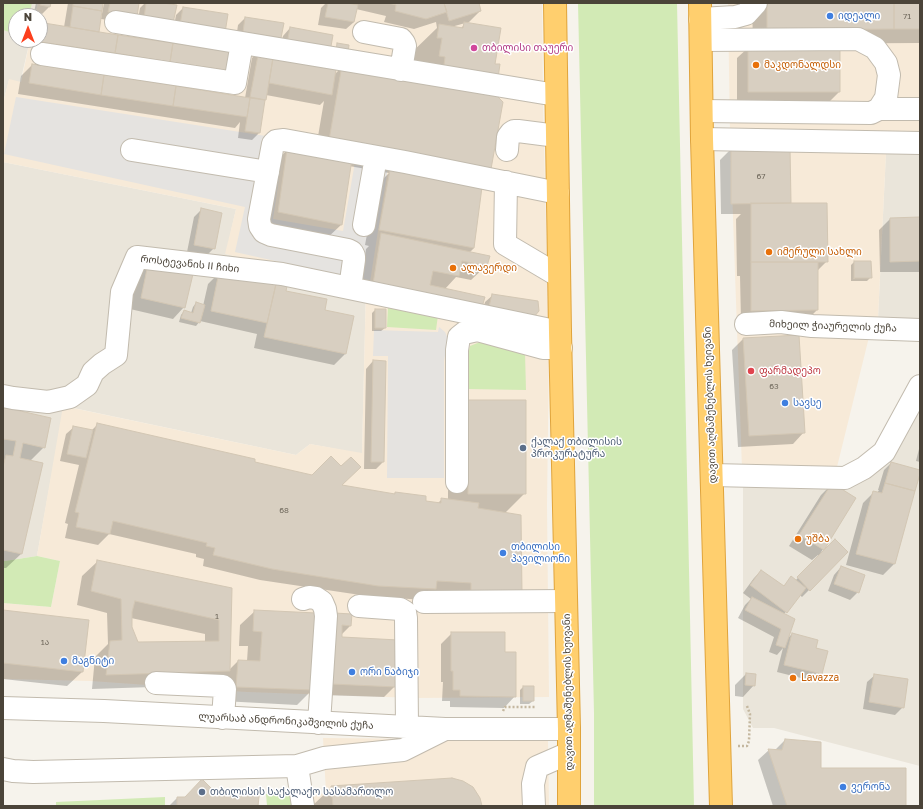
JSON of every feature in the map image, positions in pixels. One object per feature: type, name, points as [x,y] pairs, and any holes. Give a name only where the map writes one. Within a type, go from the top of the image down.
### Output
[{"type":"highway","name":"დავით აღმაშენებლის ხეივანი","points":[[555,3],[560,340],[569,729],[569,806]]},
{"type":"highway","name":"დავით აღმაშენებლის ხეივანი","points":[[700,21],[721,806]]},
{"type":"street","points":[[700,21],[735,17],[746,14],[756,3]]},
{"type":"street","points":[[700,21],[858,39],[875,48],[886,63],[888,69],[889,75],[886,98],[879,109]]},
{"type":"street","points":[[116,22],[556,95]]},
{"type":"street","points":[[364,32],[401,39],[405,46],[401,70]]},
{"type":"street","points":[[42,54],[235,83],[242,43]]},
{"type":"street","points":[[702,111],[871,113],[879,109],[920,109]]},
{"type":"street","points":[[507,150],[508,137],[514,131],[518,130],[557,136]]},
{"type":"street","points":[[702,139],[920,143]]},
{"type":"street","points":[[558,193],[376,156],[280,140],[273,144],[259,218],[260,226],[264,232],[271,235],[352,252],[354,260],[350,288],[560,340]]},
{"type":"street","points":[[132,150],[268,172]]},
{"type":"street","points":[[364,225],[376,156]]},
{"type":"street","points":[[506,182],[505,244],[559,276]]},
{"type":"street","name":"როსტევანის II ჩიხი","points":[[3,396],[48,402],[70,397],[87,385],[93,372],[116,355],[122,292],[137,257],[282,274],[350,288]]},
{"type":"street","name":"მიხეილ ჭიაურელის ქუჩა","points":[[746,324],[781,322],[812,326],[920,330]]},
{"type":"street","points":[[457,482],[457,350],[459,337],[464,333],[477,330],[543,348],[560,340]]},
{"type":"street","points":[[712,475],[845,478],[864,468],[884,452],[920,386]]},
{"type":"street","points":[[302,599],[309,597],[316,598],[322,602],[326,616],[319,722]]},
{"type":"street","points":[[424,602],[566,601]]},
{"type":"street","points":[[359,606],[400,609],[405,612],[407,727]]},
{"type":"street","points":[[156,683],[224,687],[223,718]]},
{"type":"street","name":"ლუარსაბ ანდრონიკაშვილის ქუჩა","points":[[3,708],[104,711],[445,729],[569,729]]},
{"type":"street","points":[[3,769],[33,772],[297,766],[324,758],[403,750],[445,729]]},
{"type":"street","points":[[534,806],[534,784],[537,767],[569,753]]},
{"type":"street","points":[[297,766],[303,806]]},
{"type":"path","points":[[747,706],[750,714],[749,740]]},
{"type":"path","points":[[505,707],[536,707]]},
{"type":"shaded area","points":[[3,3],[38,3],[37,8],[8,8],[8,48],[28,48],[20,83],[9,80],[3,103]]},
{"type":"shaded area","points":[[38,3],[542,3],[549,351],[547,505],[549,697],[415,698],[246,692],[90,681],[3,679],[3,603],[51,607],[60,561],[37,556],[63,406],[296,455],[310,444],[362,453],[366,286],[225,254],[236,209],[3,162],[3,103],[9,79],[21,82],[28,48],[48,48],[48,8],[37,8]]},
{"type":"shaded area","points":[[728,3],[920,3],[920,151],[886,153],[878,318],[869,337],[837,467],[742,469],[730,134]]},
{"type":"shaded area","points":[[16,97],[285,139],[273,219],[343,231],[355,162],[388,167],[370,282],[235,252],[245,207],[4,154]]},
{"type":"shaded area","points":[[920,151],[920,319],[878,318],[886,152]]},
{"type":"shaded area","points":[[3,162],[236,209],[226,254],[366,286],[362,454],[310,444],[296,455],[64,406],[37,556],[3,561]]},
{"type":"shaded area","points":[[439,327],[445,332],[449,341],[444,361],[444,478],[387,478],[388,356],[373,356],[374,330],[438,332]]},
{"type":"shaded area","points":[[920,402],[920,766],[774,728],[753,728],[743,709],[743,485],[885,464]]},
{"type":"shaded area","points":[[323,738],[548,740],[549,806],[314,806],[312,795],[326,793]]},
{"type":"green space","points":[[3,3],[32,3],[31,8],[8,8],[8,32],[3,30]]},
{"type":"green space","points":[[578,3],[677,3],[694,806],[594,806],[594,713]]},
{"type":"green space","points":[[388,306],[438,315],[436,330],[387,327]]},
{"type":"green space","points":[[480,342],[525,353],[526,390],[468,389],[468,358],[470,346]]},
{"type":"green space","points":[[37,556],[60,561],[51,607],[3,603],[3,561]]},
{"type":"green space","points":[[290,793],[292,806],[267,806],[266,794]]},
{"type":"green space","points":[[165,797],[165,806],[56,806],[56,802]]},
{"type":"building","points":[[41,3],[51,3],[50,7],[40,5]]},
{"type":"building","points":[[73,3],[103,3],[102,11],[73,6]]},
{"type":"building","points":[[110,3],[139,3],[137,17],[108,12]]},
{"type":"building","points":[[146,3],[177,5],[173,23],[144,18]]},
{"type":"building","points":[[328,3],[347,3],[358,5],[354,22],[325,17]]},
{"type":"building","points":[[388,3],[444,3],[447,12],[426,19],[395,11],[396,5]]},
{"type":"building","points":[[444,3],[479,3],[481,11],[449,21]]},
{"type":"building","name":"იდეალი","points":[[767,3],[894,3],[894,29],[767,30]]},
{"type":"building","points":[[894,3],[920,3],[920,29],[894,29]]},
{"type":"building","points":[[73,6],[102,11],[99,32],[70,27]]},
{"type":"building","points":[[183,7],[228,14],[225,33],[180,25]]},
{"type":"building","points":[[245,17],[284,23],[281,38],[243,32]]},
{"type":"building","points":[[464,22],[501,28],[495,64],[500,64],[498,78],[443,72],[445,57],[439,56],[442,38],[437,38],[439,24],[463,28]]},
{"type":"building","points":[[48,24],[118,35],[115,53],[48,43]]},
{"type":"building","points":[[290,27],[333,35],[330,52],[287,44]]},
{"type":"building","points":[[118,35],[173,43],[170,62],[115,53]]},
{"type":"building","points":[[173,43],[230,52],[227,70],[170,62]]},
{"type":"building","points":[[337,43],[349,45],[348,53],[336,52]]},
{"type":"building","points":[[748,46],[840,46],[840,92],[748,92]]},
{"type":"building","points":[[259,50],[274,52],[266,100],[250,97]]},
{"type":"building","points":[[274,52],[337,63],[332,95],[269,83]]},
{"type":"building","points":[[32,64],[104,75],[101,95],[29,83]]},
{"type":"building","points":[[342,65],[492,91],[503,102],[491,169],[328,146]]},
{"type":"building","points":[[104,75],[176,86],[173,106],[101,95]]},
{"type":"building","points":[[176,86],[250,98],[247,117],[173,106]]},
{"type":"building","points":[[250,98],[265,100],[260,133],[245,131]]},
{"type":"building","points":[[731,148],[790,148],[791,203],[731,204]]},
{"type":"building","points":[[287,149],[352,159],[342,225],[278,212]]},
{"type":"building","points":[[390,170],[482,187],[474,248],[379,230]]},
{"type":"building","points":[[751,203],[827,203],[828,262],[751,262]]},
{"type":"building","points":[[201,208],[222,213],[215,249],[194,245]]},
{"type":"building","points":[[920,217],[920,261],[890,262],[890,218]]},
{"type":"building","points":[[381,233],[490,256],[487,266],[462,261],[459,276],[433,271],[430,285],[485,297],[482,307],[373,284]]},
{"type":"building","points":[[854,261],[871,261],[872,278],[854,278]]},
{"type":"building","points":[[751,262],[818,262],[818,310],[751,311]]},
{"type":"building","points":[[148,264],[193,274],[185,308],[141,298]]},
{"type":"building","points":[[219,272],[276,284],[267,323],[211,311]]},
{"type":"building","points":[[276,284],[287,286],[286,291],[327,299],[325,310],[354,316],[346,354],[264,337]]},
{"type":"building","points":[[492,294],[538,301],[539,311],[533,318],[488,311]]},
{"type":"building","points":[[196,302],[205,305],[200,323],[181,318],[184,310],[193,313]]},
{"type":"building","points":[[375,309],[386,309],[386,328],[375,328]]},
{"type":"building","points":[[799,335],[805,433],[749,436],[743,338]]},
{"type":"building","points":[[373,360],[386,361],[384,462],[371,462]]},
{"type":"building","points":[[468,400],[526,400],[526,494],[468,494]]},
{"type":"building","points":[[3,407],[51,418],[45,448],[23,443],[20,458],[43,463],[22,554],[3,550],[3,467],[6,455],[13,456],[16,441],[3,439]]},
{"type":"building","points":[[97,423],[255,459],[255,462],[312,475],[331,456],[341,466],[351,457],[361,467],[342,485],[395,494],[395,492],[426,496],[426,501],[441,503],[441,498],[479,503],[478,508],[521,515],[522,594],[471,591],[471,583],[437,581],[436,589],[378,586],[272,569],[213,555],[215,548],[206,546],[207,543],[113,521],[110,534],[76,527],[79,513],[75,512]]},
{"type":"building","points":[[73,426],[93,430],[86,458],[67,454]]},
{"type":"building","points":[[891,462],[920,470],[915,491],[885,483]]},
{"type":"building","points":[[832,483],[856,498],[824,550],[799,535]]},
{"type":"building","points":[[885,483],[915,491],[895,564],[856,554],[873,491],[882,493]]},
{"type":"building","points":[[835,539],[848,552],[810,591],[797,577]]},
{"type":"building","points":[[97,560],[232,588],[230,671],[106,675],[110,641],[122,640],[121,599],[91,591]],"holes":[[[135,601],[219,620],[219,641],[138,642],[132,627],[132,612]]]},
{"type":"building","points":[[841,566],[865,575],[859,593],[834,584]]},
{"type":"building","points":[[761,570],[784,586],[791,576],[806,588],[787,613],[750,585]]},
{"type":"building","points":[[752,597],[795,619],[785,648],[776,645],[781,629],[745,610]]},
{"type":"building","points":[[3,610],[89,620],[83,672],[3,663]]},
{"type":"building","points":[[254,610],[316,613],[313,690],[236,687],[238,660],[260,661],[262,632],[253,631]]},
{"type":"building","points":[[334,613],[352,614],[351,626],[342,625],[342,637],[398,640],[396,687],[331,684]]},
{"type":"building","points":[[451,632],[505,632],[505,652],[516,652],[516,697],[460,696],[460,690],[453,690],[453,671],[451,671]]},
{"type":"building","points":[[792,633],[818,640],[816,648],[828,651],[822,674],[784,665]]},
{"type":"building","points":[[746,673],[756,674],[755,686],[745,685]]},
{"type":"building","points":[[874,674],[908,679],[904,708],[869,702]]},
{"type":"building","points":[[523,686],[534,686],[534,701],[523,701]]},
{"type":"building","name":"ვერონა","points":[[785,739],[821,742],[821,768],[906,768],[906,806],[787,806],[768,749],[782,750]]},
{"type":"building","points":[[452,778],[463,781],[473,787],[480,798],[482,806],[333,806],[331,786]]},
{"type":"building","name":"თბილისის საქალაქო სასამართლო","points":[[202,779],[219,796],[260,788],[258,806],[177,806],[177,797],[185,797]]},
{"type":"place","name":"იდეალი","points":[[830,16]]},
{"type":"place","name":"თბილისი თაუერი","points":[[474,48]]},
{"type":"place","name":"მაკდონალდსი","points":[[756,65]]},
{"type":"place","name":"იმერული სახლი","points":[[769,252]]},
{"type":"place","name":"ალავერდი","points":[[453,268]]},
{"type":"place","name":"ფარმადეპო","points":[[751,371]]},
{"type":"place","name":"სავსე","points":[[785,403]]},
{"type":"place","name":"ქალაქ თბილისის პროკურატურა","points":[[523,448]]},
{"type":"place","name":"უშბა","points":[[798,539]]},
{"type":"place","name":"თბილისი პავილიონი","points":[[503,553]]},
{"type":"place","name":"მაგნიტი","points":[[64,661]]},
{"type":"place","name":"ორი ნაბიჯი","points":[[352,672]]},
{"type":"place","name":"Lavazza","points":[[793,678]]},
{"type":"place","name":"ვერონა","points":[[843,787]]},
{"type":"place","name":"თბილისის საქალაქო სასამართლო","points":[[202,792]]}]
